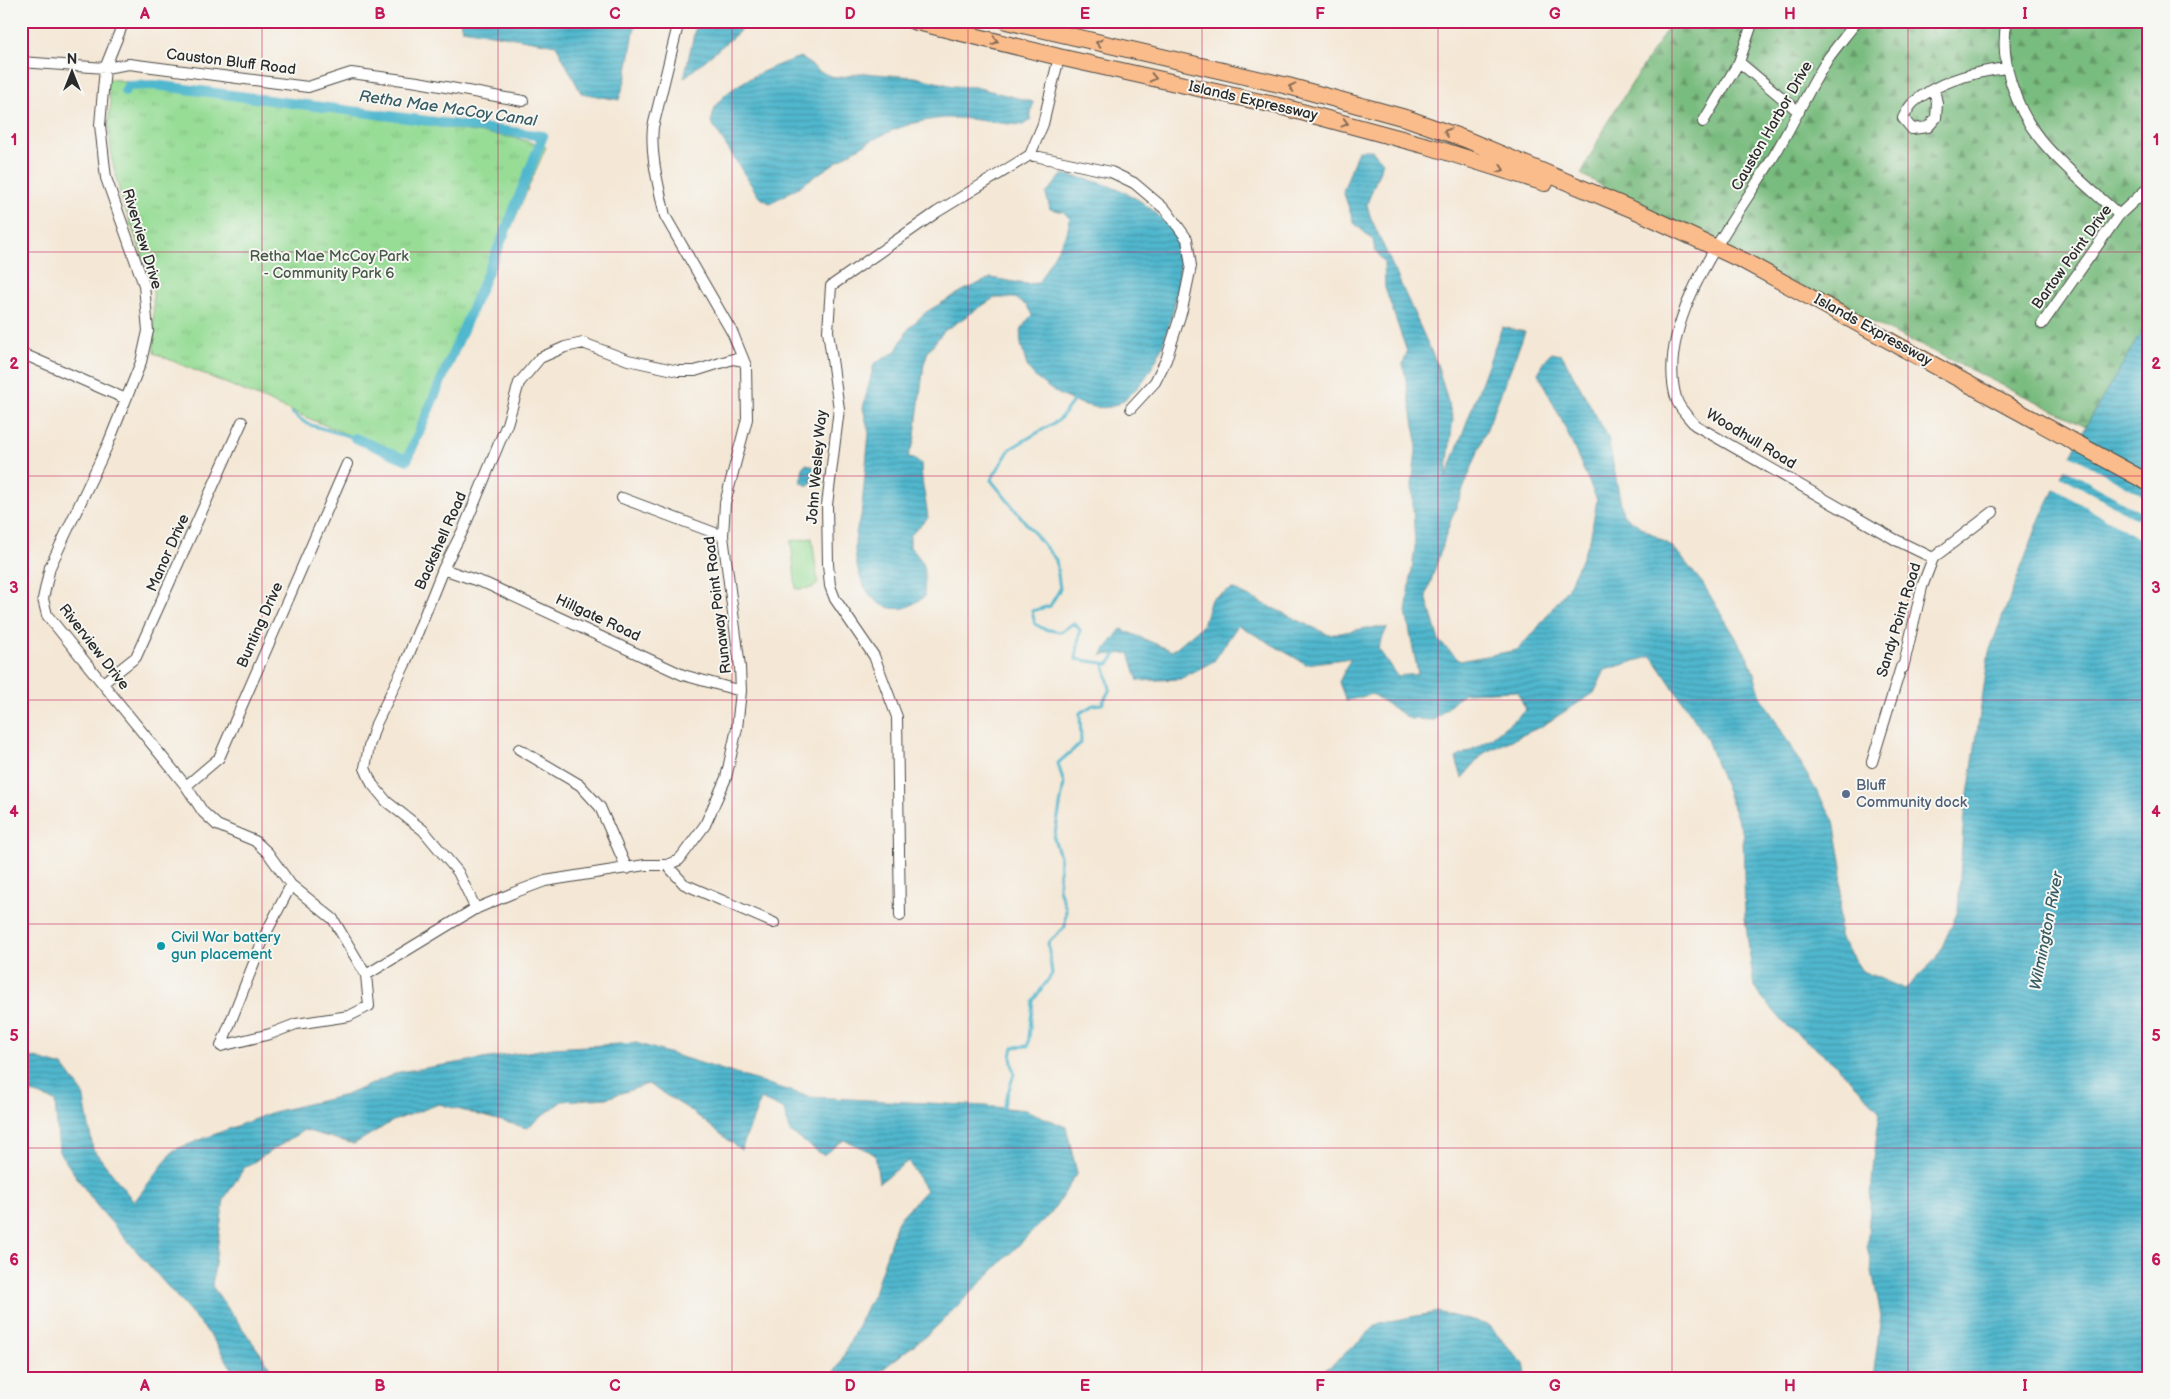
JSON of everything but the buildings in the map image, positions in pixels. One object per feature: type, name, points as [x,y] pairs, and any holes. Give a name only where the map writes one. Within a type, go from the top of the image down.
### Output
[{"type":"main road","name":"Islands Expressway","points":[[913,21],[1059,57],[1283,107],[1431,147],[1546,183],[1589,192]]},
{"type":"main road","name":"Islands Expressway","points":[[1006,21],[1288,86],[1409,119],[1474,142],[1641,213],[1716,248],[1857,321],[2149,483]]},
{"type":"street","name":"Riverview Drive","points":[[124,21],[105,68],[100,125],[106,178],[144,285],[148,332],[141,362],[108,444],[50,566],[43,599],[47,614],[186,786],[203,812],[216,825],[255,841],[268,853],[291,884],[333,918],[366,975],[369,1006],[349,1016],[296,1024],[270,1034],[221,1046],[265,935],[291,884]]},
{"type":"street","name":"Runaway Point Road","points":[[667,865],[679,860],[705,825],[726,778],[734,745],[741,691],[740,667],[723,536],[726,495],[747,419],[748,389],[746,366],[734,334],[665,216],[651,144],[653,127],[678,21]]},
{"type":"street","points":[[1703,122],[1739,62],[1753,21]]},
{"type":"street","name":"Causton Harbor Drive","points":[[1716,248],[1799,112],[1829,58],[1857,21]]},
{"type":"street","points":[[2007,21],[2006,68],[2026,115],[2040,138],[2120,216]]},
{"type":"street","points":[[1059,57],[1043,124],[1030,155],[1111,172],[1134,184],[1166,210],[1187,238],[1191,266],[1182,310],[1166,360],[1159,374],[1131,408]]},
{"type":"street","name":"Causton Bluff Road","points":[[21,62],[105,68],[129,64],[308,87],[351,73],[418,82],[523,101]]},
{"type":"street","points":[[1739,62],[1799,112]]},
{"type":"street","points":[[1934,90],[1974,72],[2006,68]]},
{"type":"street","name":"John Wesley Way","points":[[900,916],[896,712],[874,656],[835,599],[830,586],[826,505],[839,409],[828,331],[830,286],[937,212],[1030,155]]},
{"type":"street","name":"Bartow Point Drive","points":[[2042,324],[2120,216],[2149,187]]},
{"type":"street","name":"Woodhull Road","points":[[1716,248],[1691,295],[1679,327],[1673,356],[1672,380],[1677,403],[1695,425],[1896,540],[1933,558]]},
{"type":"street","name":"Backshell Road","points":[[476,909],[458,872],[422,830],[387,802],[372,784],[365,768],[376,724],[405,664],[443,569],[464,528],[507,424],[519,383],[540,358],[565,347],[583,343],[628,360],[678,371],[695,371],[732,359],[744,361]]},
{"type":"street","points":[[21,353],[126,399]]},
{"type":"street","name":"Manor Drive","points":[[103,683],[136,657],[242,422]]},
{"type":"street","name":"Bunting Drive","points":[[186,786],[219,758],[347,464]]},
{"type":"street","points":[[622,498],[723,536]]},
{"type":"street","name":"Sandy Point Road","points":[[1872,762],[1901,667],[1903,668],[1922,587],[1933,558],[1993,512]]},
{"type":"street","name":"Hillgate Road","points":[[443,569],[487,584],[683,675],[741,691]]},
{"type":"street","points":[[518,749],[580,785],[600,807],[627,869]]},
{"type":"street","points":[[366,975],[476,909],[545,881],[645,865],[667,865],[684,884],[774,923]]},
{"type":"green space","points":[[1672,21],[2149,21],[2149,324],[2142,332],[2086,426],[1657,217],[1581,174],[1608,121]]},
{"type":"green space","name":"Retha Mae McCoy Park - Community Park 6","points":[[104,78],[516,138],[546,147],[410,461],[154,353],[153,285],[121,197],[112,160],[108,118],[111,104]]},
{"type":"green space","points":[[812,538],[818,584],[812,588],[796,589],[791,541]]},
{"type":"water","points":[[460,21],[630,21],[635,26],[626,77],[619,100],[581,93],[556,45],[462,29]]},
{"type":"water","points":[[700,21],[722,21],[737,25],[740,31],[684,78],[696,25]]},
{"type":"water","points":[[801,57],[820,72],[837,78],[863,73],[915,77],[953,86],[975,87],[1033,102],[1030,120],[1023,125],[946,118],[912,124],[869,142],[791,192],[770,203],[759,197],[711,122],[717,104],[733,89],[768,69]]},
{"type":"water","name":"Wilmington River","points":[[1358,150],[1372,150],[1383,162],[1367,204],[1370,216],[1437,364],[1453,419],[1446,478],[1502,327],[1525,332],[1451,520],[1426,596],[1439,641],[1460,661],[1517,650],[1536,630],[1568,588],[1590,540],[1597,500],[1562,421],[1538,373],[1550,353],[1562,355],[1608,437],[1623,515],[1674,548],[1703,584],[1749,659],[1761,696],[1834,821],[1842,866],[1839,936],[1862,971],[1905,989],[1937,958],[1958,911],[1963,829],[1989,652],[2041,516],[2086,426],[2142,331],[2149,324],[2149,1378],[1873,1378],[1881,1316],[1867,1246],[1880,1111],[1836,1065],[1785,1024],[1754,988],[1745,918],[1743,834],[1706,737],[1652,656],[1605,670],[1594,693],[1542,726],[1484,753],[1462,778],[1456,758],[1486,742],[1526,710],[1517,691],[1464,693],[1434,720],[1410,719],[1372,694],[1346,701],[1339,682],[1351,658],[1306,664],[1238,625],[1214,661],[1180,679],[1138,681],[1129,653],[1101,655],[1121,629],[1172,651],[1203,625],[1211,599],[1233,589],[1329,635],[1367,628],[1387,628],[1378,648],[1397,676],[1418,674],[1406,612],[1415,547],[1412,485],[1417,442],[1403,364],[1407,352],[1385,288],[1384,262],[1375,251],[1373,240],[1354,223],[1343,191]]},
{"type":"water","points":[[1063,174],[1094,181],[1136,198],[1161,217],[1172,230],[1177,241],[1180,256],[1179,273],[1177,291],[1164,342],[1151,369],[1136,389],[1116,405],[1101,408],[1068,399],[1055,392],[1030,372],[1020,337],[1023,327],[1032,315],[1027,306],[1015,298],[994,298],[944,331],[928,351],[924,364],[914,443],[908,456],[921,463],[928,518],[910,536],[910,547],[923,564],[924,597],[904,608],[889,607],[876,601],[867,590],[860,576],[856,561],[855,545],[861,517],[869,433],[863,408],[874,364],[895,352],[909,328],[926,312],[964,290],[991,278],[1027,284],[1038,283],[1067,233],[1070,219],[1064,212],[1050,209],[1046,194]]},
{"type":"water","points":[[807,464],[814,467],[811,483],[808,486],[801,482],[803,466]]},
{"type":"water","points":[[636,1043],[810,1097],[985,1106],[1026,1110],[1066,1127],[1077,1173],[1053,1211],[932,1331],[871,1378],[830,1378],[839,1365],[875,1290],[898,1220],[926,1190],[908,1161],[879,1183],[875,1154],[844,1140],[823,1155],[790,1132],[784,1110],[761,1099],[741,1150],[690,1110],[648,1084],[607,1098],[562,1101],[527,1128],[439,1104],[393,1121],[354,1144],[304,1130],[244,1168],[224,1199],[212,1286],[268,1364],[274,1378],[238,1378],[211,1336],[97,1206],[59,1152],[55,1101],[21,1089],[21,1054],[63,1066],[83,1093],[93,1149],[134,1202],[174,1150],[273,1112],[346,1095],[399,1072],[553,1048]]},
{"type":"water","points":[[1438,1312],[1488,1325],[1524,1364],[1527,1378],[1311,1378],[1332,1365],[1379,1323]]},
{"type":"pier","points":[[2069,454],[2149,499],[2149,517],[2063,467]]},
{"type":"pier","points":[[2059,475],[2149,526],[2149,544],[2052,487]]},
{"type":"waterway","name":"Retha Mae McCoy Canal","points":[[125,91],[128,86],[155,85],[543,136],[505,232],[407,460],[355,438]]},
{"type":"waterway","points":[[1074,400],[1059,420],[1010,449],[991,480],[1056,560],[1060,589],[1050,606],[1032,611],[1035,624],[1044,629],[1060,632],[1074,623],[1080,630],[1076,659],[1109,664],[1116,654]]},
{"type":"waterway","points":[[292,413],[307,424],[355,438]]},
{"type":"waterway","points":[[1003,1108],[1014,1074],[1011,1057],[1013,1047],[1028,1046],[1033,1001],[1052,974],[1048,943],[1065,927],[1066,909],[1059,889],[1060,856],[1054,839],[1064,784],[1058,763],[1081,743],[1080,713],[1093,705],[1102,704],[1110,689],[1104,664]]},
{"type":"place","name":"Bluff Community dock","points":[[1846,794]]},
{"type":"place","name":"Civil War battery gun placement","points":[[161,946]]}]
